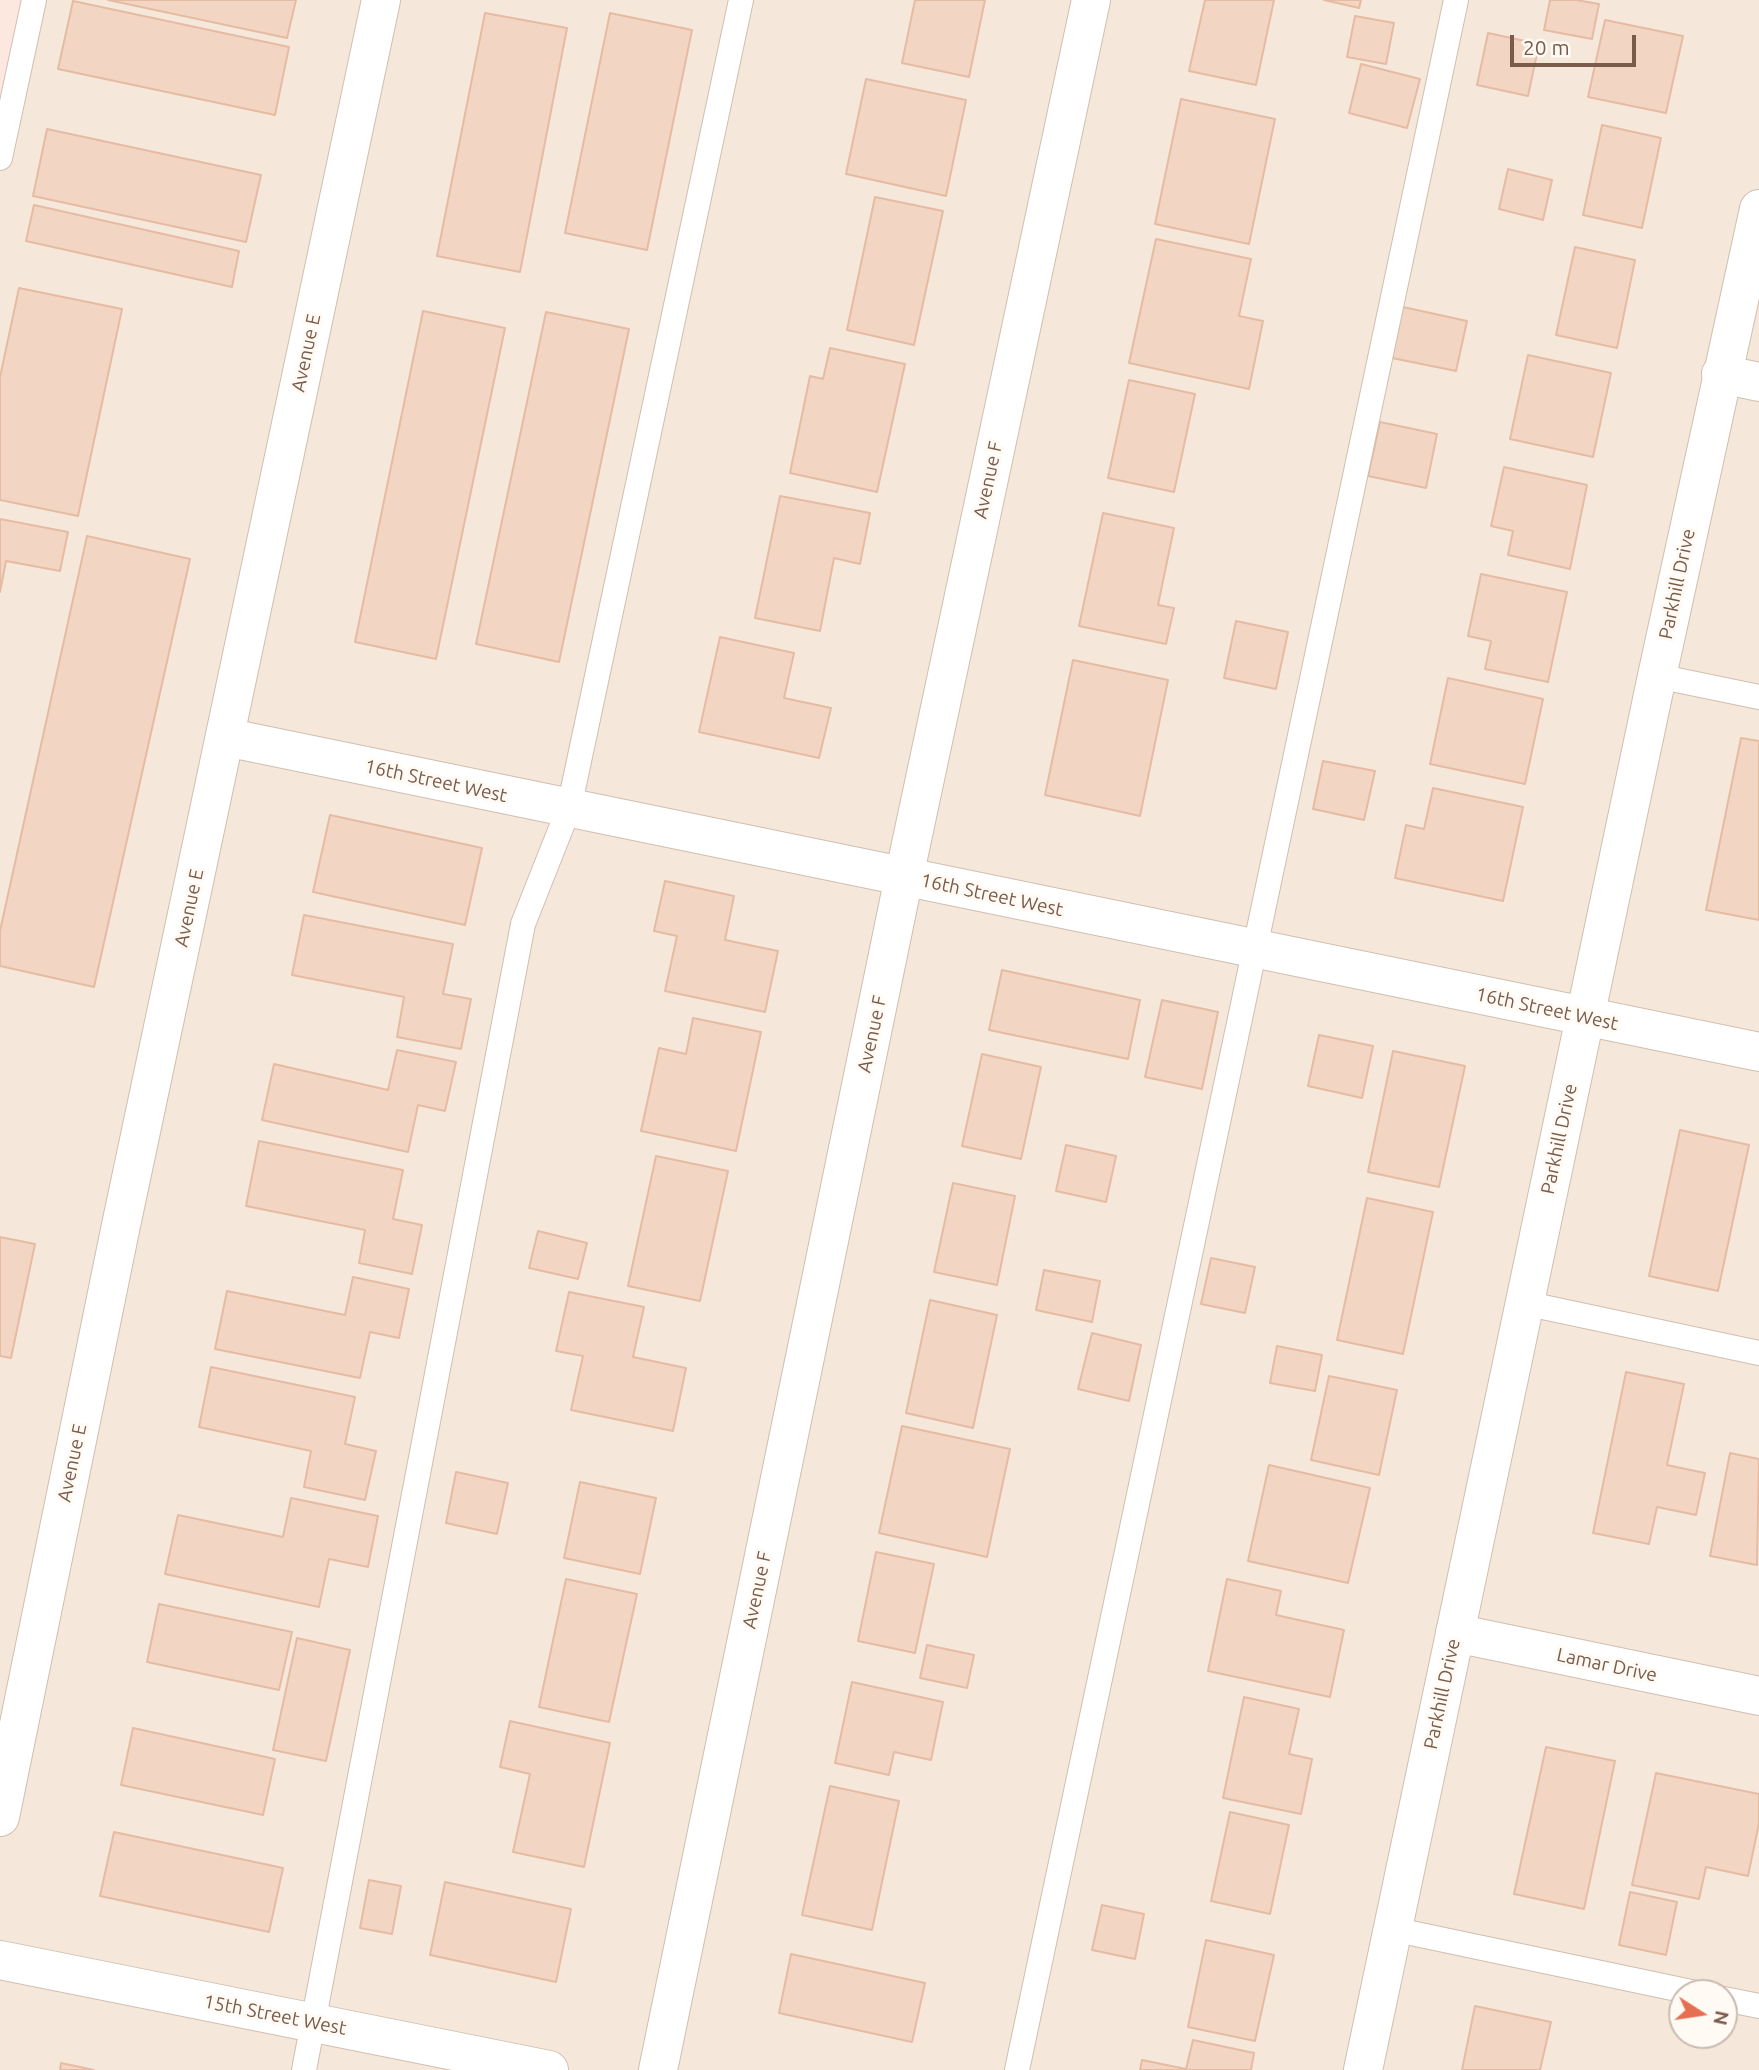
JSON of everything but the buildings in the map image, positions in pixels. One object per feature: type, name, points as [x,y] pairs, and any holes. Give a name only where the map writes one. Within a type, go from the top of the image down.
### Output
[{"type":"street","name":"Avenue E","points":[[0,1816],[120,1230],[382,0]]},
{"type":"street","name":"Avenue F","points":[[658,2070],[904,877],[1090,0]]},
{"type":"street","name":"Parkhill Drive","points":[[1363,2070],[1721,374],[1759,209]]},
{"type":"street","points":[[1721,374],[1759,382]]},
{"type":"street","name":"16th Street West","points":[[225,737],[1759,1052]]},
{"type":"street","name":"Lamar Drive","points":[[1455,1633],[1759,1696]]},
{"type":"street","name":"15th Street West","points":[[0,1960],[549,2070]]},
{"type":"lane","points":[[0,158],[34,0]]},
{"type":"lane","points":[[304,2070],[523,924],[569,808],[741,0]]},
{"type":"lane","points":[[1017,2070],[1456,0]]},
{"type":"lane","points":[[1657,676],[1759,697]]},
{"type":"lane","points":[[1524,1303],[1759,1353]]},
{"type":"lane","points":[[1392,1929],[1668,1987]]},
{"type":"lane","points":[[1738,2002],[1759,2006]]},
{"type":"shaded area","points":[[0,0],[34,0],[0,159]]},
{"type":"shaded area","points":[[34,0],[1759,0],[1759,2070],[0,2070],[0,159]]}]
